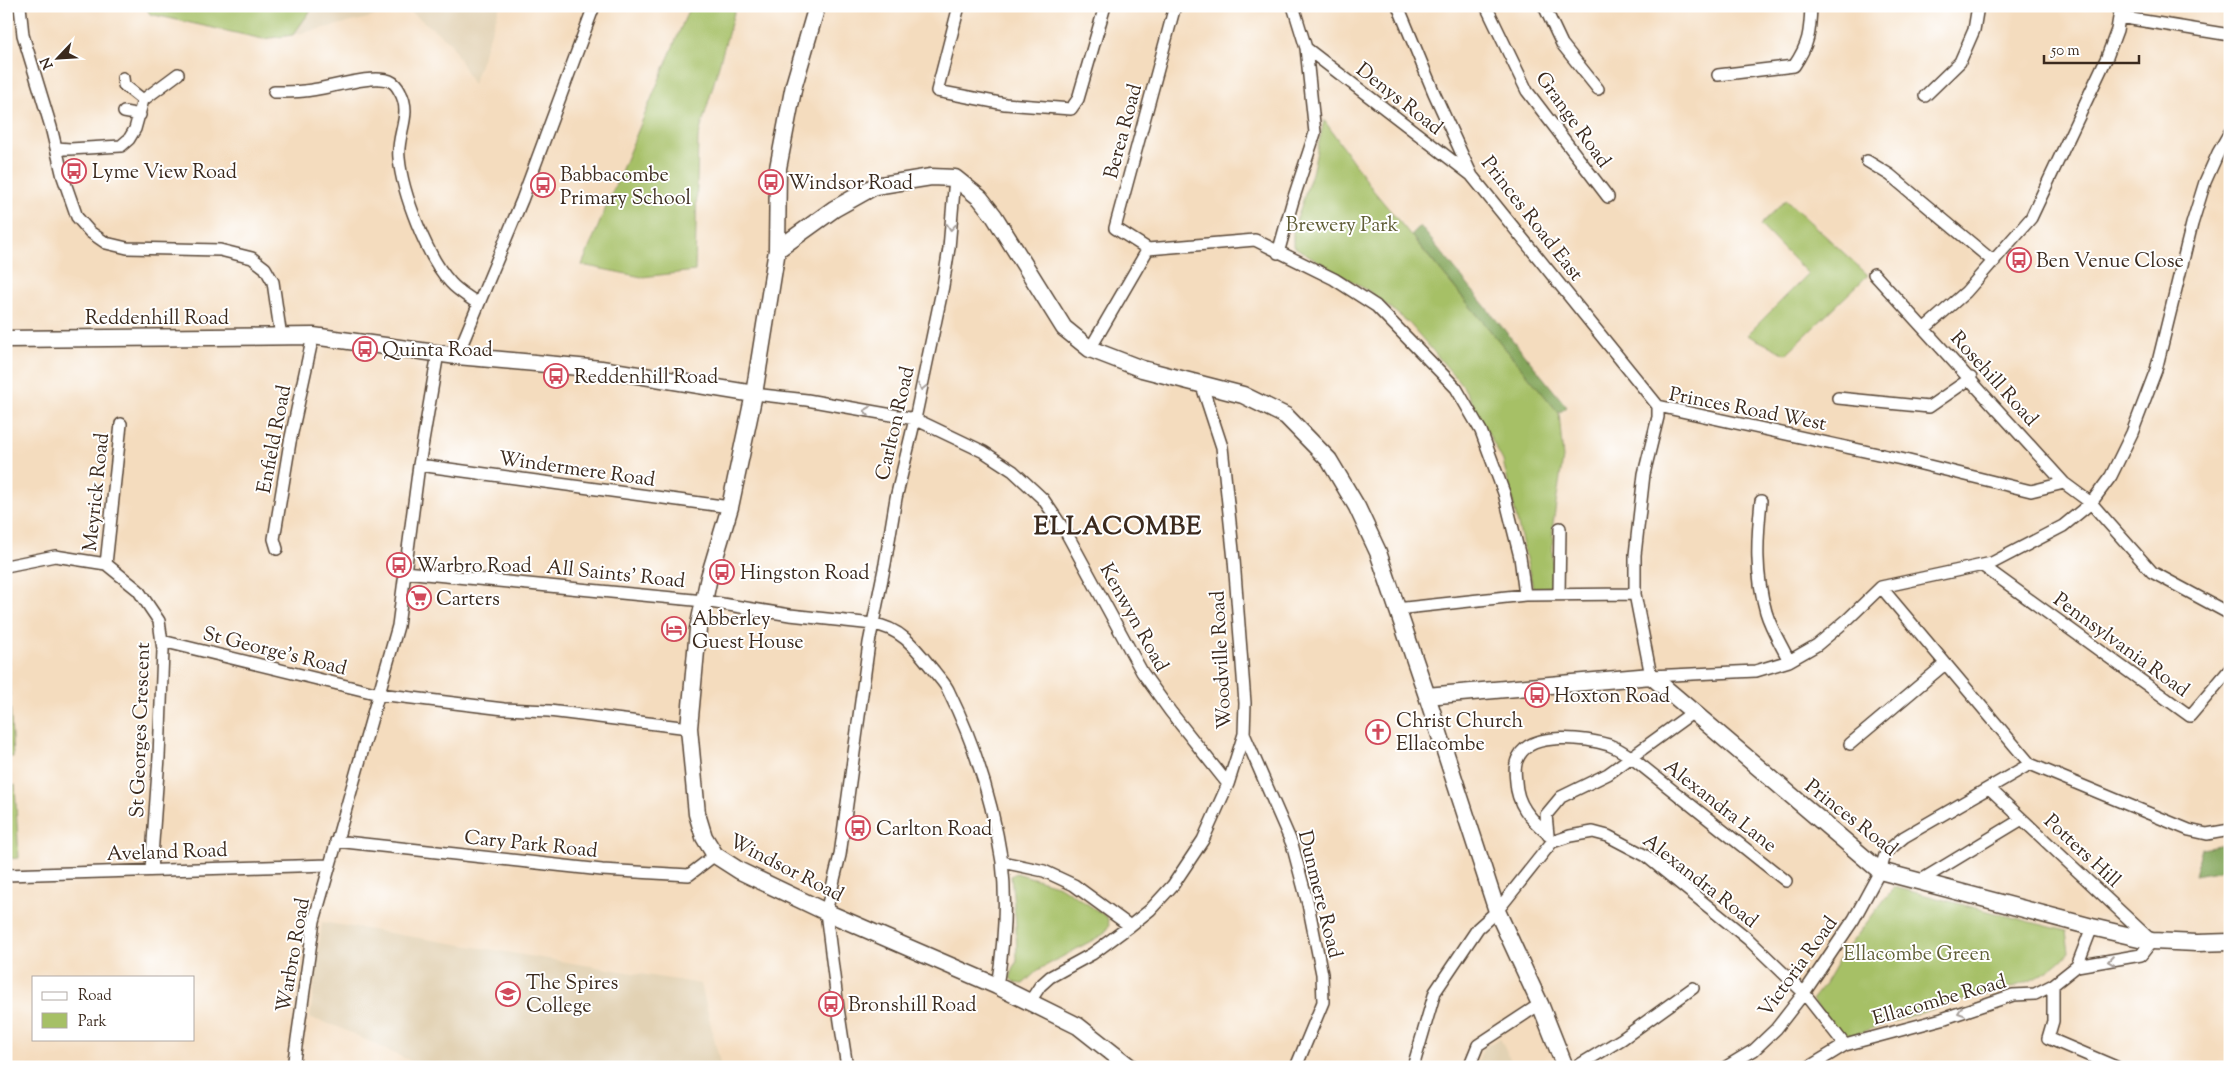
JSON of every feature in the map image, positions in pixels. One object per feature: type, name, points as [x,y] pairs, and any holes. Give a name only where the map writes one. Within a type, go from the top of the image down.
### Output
[{"type":"street","points":[[20,6],[23,35],[63,178],[77,217],[90,232],[106,243],[127,248],[220,250],[252,258],[265,268],[273,282],[281,337]]},
{"type":"street","points":[[457,356],[522,200],[594,6]]},
{"type":"street","name":"Windsor Road","points":[[818,6],[794,85],[778,168],[777,250],[754,394],[730,507],[709,577],[698,629],[689,728],[697,814],[704,837],[715,855],[740,871],[826,912],[998,986],[1078,1026],[1130,1067]]},
{"type":"street","points":[[959,6],[949,38],[937,91],[1005,104],[1071,109],[1078,99],[1105,6]]},
{"type":"street","name":"Berea Road","points":[[1148,249],[1115,228],[1174,6]]},
{"type":"street","points":[[1278,253],[1292,200],[1315,133],[1306,48],[1293,6]]},
{"type":"street","name":"Princes Road East","points":[[1398,6],[1434,93],[1472,176],[1658,406]]},
{"type":"street","name":"Grange Road","points":[[1486,6],[1527,91],[1608,197]]},
{"type":"street","name":"Grange Road","points":[[1544,6],[1562,44],[1598,89]]},
{"type":"street","points":[[1718,75],[1794,66],[1805,48],[1810,24],[1811,6]]},
{"type":"street","points":[[1925,96],[1960,62],[1974,30],[1978,6]]},
{"type":"street","points":[[1925,328],[1966,292],[2031,218],[2108,57],[2117,30],[2120,12],[2230,35]]},
{"type":"street","name":"Denys Road","points":[[1306,48],[1472,176]]},
{"type":"street","points":[[56,148],[121,146],[129,139],[140,115],[143,100],[178,74]]},
{"type":"street","points":[[123,78],[124,85],[143,100]]},
{"type":"street","points":[[274,92],[305,91],[371,80],[390,81],[396,85],[406,104],[406,113],[399,138],[398,157],[402,179],[416,223],[438,265],[451,283],[478,304]]},
{"type":"street","points":[[124,112],[140,115]]},
{"type":"street","points":[[1427,696],[1651,676],[1756,671],[1789,661],[1817,645],[1848,619],[1881,586],[1983,566],[2063,526],[2091,503],[2111,476],[2132,433],[2156,370],[2192,224],[2205,182],[2230,132]]},
{"type":"street","points":[[1867,161],[1890,175],[1994,262]]},
{"type":"street","points":[[777,250],[834,209],[875,186],[931,177],[955,178],[980,198],[994,216],[1064,328],[1090,348],[1142,369],[1243,394],[1286,416],[1329,460],[1358,508],[1378,552],[1497,911],[1540,1004],[1565,1067]]},
{"type":"street","name":"Carlton Road","points":[[826,912],[846,821],[873,624],[886,564],[896,498],[943,286],[949,248],[955,178]]},
{"type":"street","points":[[1090,348],[1148,249],[1255,240],[1334,280],[1376,306],[1456,388],[1481,431],[1504,493],[1520,558],[1525,595]]},
{"type":"street","name":"Rosehill Road","points":[[1874,274],[1971,378],[2064,483],[2091,503],[2152,572],[2230,614]]},
{"type":"street","name":"Reddenhill Road","points":[[6,338],[313,336],[457,356],[601,369],[754,394]]},
{"type":"street","name":"Enfield Road","points":[[277,549],[274,539],[290,442],[313,336]]},
{"type":"street","name":"Warbro Road","points":[[293,1067],[314,921],[398,626],[419,465],[438,353]]},
{"type":"street","points":[[1838,398],[1929,407],[1971,378]]},
{"type":"street","name":"Woodville Road","points":[[1029,1002],[1040,986],[1050,977],[1092,954],[1130,926],[1150,910],[1173,885],[1203,840],[1228,784],[1244,734],[1245,703],[1234,560],[1222,447],[1202,383]]},
{"type":"street","name":"Kenwyn Road","points":[[754,394],[807,400],[915,419],[984,452],[1013,472],[1043,500],[1067,534],[1142,672],[1170,711],[1228,784]]},
{"type":"street","name":"Princes Road West","points":[[1651,676],[1635,594],[1638,518],[1658,406],[1901,459],[2031,491],[2064,483]]},
{"type":"street","name":"Meyrick Road","points":[[106,564],[121,424]]},
{"type":"street","name":"Windermere Road","points":[[419,465],[730,507]]},
{"type":"street","points":[[1761,501],[1756,552],[1766,613],[1789,661]]},
{"type":"street","points":[[1559,594],[1560,528]]},
{"type":"street","points":[[6,566],[55,556],[106,564]]},
{"type":"street","name":"St Georges Crescent","points":[[106,564],[138,590],[150,605],[159,621],[162,641],[159,756],[151,870]]},
{"type":"street","name":"Pennsylvania Road","points":[[1983,566],[2190,716],[2230,669]]},
{"type":"street","name":"All Saints' Road","points":[[404,572],[704,601],[790,615],[883,625],[909,640],[949,690],[986,786],[1002,862],[1004,950],[998,986]]},
{"type":"street","points":[[1881,586],[2030,764],[2189,830],[2207,834],[2230,830]]},
{"type":"street","points":[[1396,609],[1525,595],[1635,594]]},
{"type":"street","name":"St George's Road","points":[[162,641],[379,694]]},
{"type":"street","points":[[1850,744],[1946,664]]},
{"type":"street","name":"Princes Road","points":[[1651,676],[1692,713],[1880,871],[2152,941],[2230,942]]},
{"type":"street","points":[[379,694],[504,709],[548,711],[689,728]]},
{"type":"street","points":[[1413,1067],[1435,992],[1478,928],[1497,911],[1549,837],[1546,815],[1561,797],[1608,774],[1692,713]]},
{"type":"street","name":"Dunmere Road","points":[[1244,734],[1292,844],[1308,904],[1322,974],[1323,1002],[1296,1067]]},
{"type":"street","name":"Alexandra Lane","points":[[1549,837],[1525,811],[1516,794],[1515,765],[1520,754],[1544,739],[1557,737],[1608,745],[1632,758],[1786,881]]},
{"type":"street","name":"Victoria Road","points":[[1726,1067],[1754,1050],[1776,1029],[1804,993],[1854,919],[1880,871],[1886,852],[1904,837],[2030,764]]},
{"type":"street","name":"Potters Hill","points":[[1988,788],[2152,941]]},
{"type":"street","points":[[1918,882],[2022,819]]},
{"type":"street","name":"Alexandra Road","points":[[1549,837],[1593,832],[1608,836],[1646,856],[1748,939],[1804,993],[1845,1045]]},
{"type":"street","name":"Cary Park Road","points":[[336,841],[602,870],[689,875],[715,855]]},
{"type":"street","points":[[1002,862],[1044,871],[1074,885],[1130,926]]},
{"type":"street","name":"Aveland Road","points":[[6,875],[329,865]]},
{"type":"street","points":[[826,912],[847,1067]]},
{"type":"street","points":[[2077,966],[2092,927]]},
{"type":"street","name":"Ellacombe Road","points":[[1809,1067],[1845,1045],[1942,1019],[2013,995],[2035,994],[2053,985],[2077,966],[2141,956],[2152,941]]},
{"type":"street","points":[[2053,985],[2053,1021],[2048,1038],[2116,1067]]},
{"type":"street","points":[[1576,1067],[1622,1039],[1693,988]]},
{"type":"street","points":[[1468,1067],[1478,1045],[1540,1004]]},
{"type":"shaded area","points":[[314,6],[395,6],[369,18],[293,35]]},
{"type":"shaded area","points":[[403,6],[500,6],[473,85],[450,42]]},
{"type":"shaded area","name":"The Spires College","points":[[322,922],[701,984],[721,1067],[430,1067],[417,1064],[338,1027],[310,1018]]},
{"type":"shaded area","points":[[1500,1038],[1514,1067],[1476,1067],[1483,1048]]},
{"type":"green space","points":[[145,6],[314,6],[293,35],[263,39],[150,14]]},
{"type":"green space","points":[[690,6],[736,6],[698,138],[695,271],[642,277],[582,265]]},
{"type":"green space","name":"Brewery Park","points":[[1324,120],[1373,190],[1559,413],[1563,458],[1553,524],[1552,587],[1533,588],[1503,461],[1463,386],[1409,323],[1370,292],[1293,246],[1293,231],[1312,173]]},
{"type":"green space","points":[[1786,200],[1868,275],[1786,354],[1747,335],[1808,274],[1760,225]]},
{"type":"green space","points":[[1420,226],[1567,407],[1559,413],[1411,235]]},
{"type":"green space","points":[[6,626],[13,757],[6,757]]},
{"type":"green space","points":[[6,785],[15,785],[19,858],[6,859]]},
{"type":"green space","points":[[2230,843],[2230,869],[2195,875],[2202,848]]},
{"type":"green space","points":[[1016,873],[1060,886],[1107,917],[1109,925],[1104,934],[1038,970],[1023,984],[1015,983],[1010,978],[1017,960],[1016,924],[1011,876]]},
{"type":"green space","name":"Ellacombe Green","points":[[1894,887],[2066,931],[2069,952],[2057,964],[2029,981],[1844,1038],[1812,1000],[1824,985],[1839,959]]},
{"type":"place","name":"Lyme View Road","points":[[74,171]]},
{"type":"place","name":"Windsor Road","points":[[771,182]]},
{"type":"place","name":"Babbacombe Primary School","points":[[543,185]]},
{"type":"place","name":"Ben Venue Close","points":[[2019,260]]},
{"type":"place","name":"Quinta Road","points":[[365,349]]},
{"type":"place","name":"Reddenhill Road","points":[[556,376]]},
{"type":"place","name":"Warbro Road","points":[[399,565]]},
{"type":"place","name":"Hingston Road","points":[[722,572]]},
{"type":"place","name":"Carters","points":[[419,598]]},
{"type":"place","name":"Abberley Guest House","points":[[674,629]]},
{"type":"place","name":"Hoxton Road","points":[[1537,695]]},
{"type":"place","name":"Christ Church Ellacombe","points":[[1378,732]]},
{"type":"place","name":"Carlton Road","points":[[858,828]]},
{"type":"place","name":"The Spires College","points":[[508,994]]},
{"type":"place","name":"Bronshill Road","points":[[831,1004]]},
{"type":"district","name":"ELLACOMBE","points":[[1118,525]]}]
